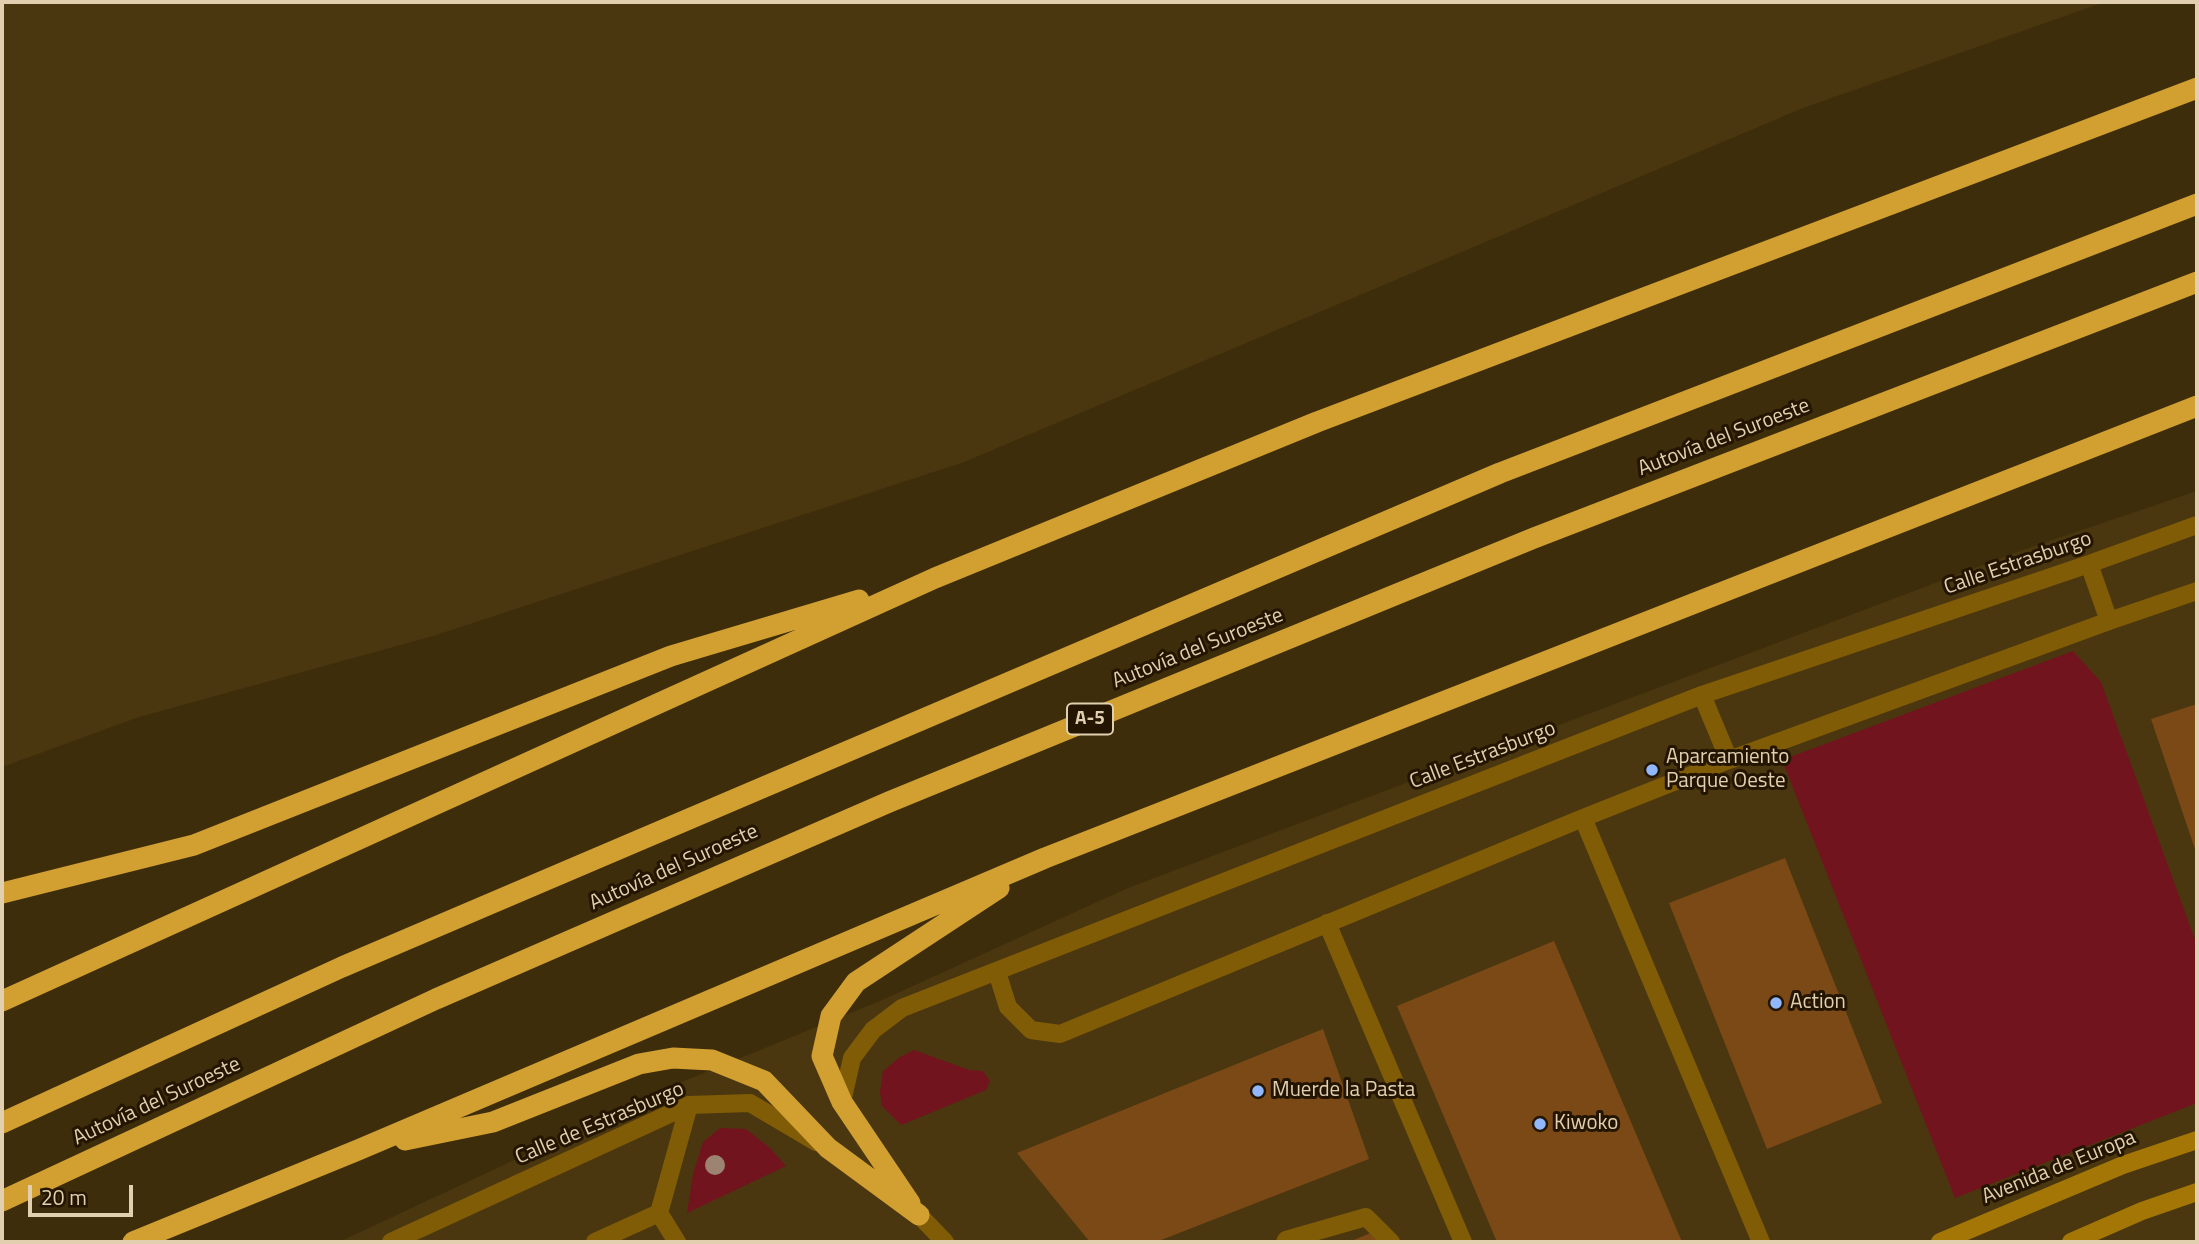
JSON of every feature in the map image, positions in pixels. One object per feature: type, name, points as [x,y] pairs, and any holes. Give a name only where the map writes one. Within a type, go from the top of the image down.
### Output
[{"type":"highway","points":[[2,1001],[935,578],[1317,422],[2197,88]]},
{"type":"highway","name":"Autovía del Suroeste","points":[[2,1123],[354,961],[1500,473],[2197,204]]},
{"type":"highway","name":"Autovía del Suroeste","points":[[2,1201],[436,999],[889,802],[1534,538],[2197,282]]},
{"type":"highway","points":[[133,1242],[358,1150],[1045,858],[2197,406]]},
{"type":"highway","points":[[2,892],[194,845],[671,656],[935,578]]},
{"type":"highway","points":[[919,1216],[842,1102],[822,1056],[831,1016],[856,982],[1045,858]]},
{"type":"highway","points":[[358,1150],[493,1122],[639,1064],[673,1058],[712,1060],[764,1081],[828,1148],[919,1216]]},
{"type":"street","name":"Calle Estrasburgo","points":[[842,1102],[852,1058],[873,1030],[902,1008],[1702,695],[2197,525]]},
{"type":"street","points":[[2089,564],[2109,621]]},
{"type":"street","points":[[997,972],[1009,1007],[1031,1030],[1060,1034],[1729,760],[2109,621],[2197,592]]},
{"type":"street","points":[[1702,695],[1729,760]]},
{"type":"street","points":[[1583,818],[1761,1242]]},
{"type":"street","points":[[1327,923],[1463,1242]]},
{"type":"street","name":"Calle de Estrasburgo","points":[[391,1242],[689,1105],[750,1103],[828,1148]]},
{"type":"street","points":[[677,1242],[659,1213],[689,1105]]},
{"type":"street","name":"Avenida de Europa","points":[[1940,1242],[2123,1165],[2197,1140]]},
{"type":"street","points":[[2071,1242],[2142,1211],[2197,1192]]},
{"type":"street","points":[[595,1242],[659,1213]]},
{"type":"street","points":[[919,1216],[945,1242]]},
{"type":"street","points":[[1285,1242],[1366,1217],[1391,1242]]},
{"type":"shaded area","points":[[2,2],[2105,2],[1803,108],[964,462],[433,636],[139,717],[2,767]]},
{"type":"shaded area","points":[[2197,491],[2197,1242],[339,1242],[677,1084],[880,1001],[1128,888],[2020,551]]},
{"type":"shaded area","points":[[2073,651],[2101,682],[2197,945],[2197,1103],[1955,1198],[1782,760]]},
{"type":"shaded area","points":[[914,1050],[969,1070],[983,1071],[990,1081],[986,1090],[901,1125],[882,1106],[880,1092],[883,1071]]},
{"type":"shaded area","points":[[720,1128],[746,1129],[770,1148],[786,1166],[687,1213],[693,1174],[703,1142]]},
{"type":"building","points":[[2197,704],[2197,855],[2151,719]]},
{"type":"building","name":"Action","points":[[1785,858],[1882,1103],[1767,1149],[1669,903]]},
{"type":"building","name":"Kiwoko","points":[[1554,941],[1682,1242],[1497,1242],[1397,1006]]},
{"type":"building","name":"Muerde la Pasta","points":[[1323,1029],[1369,1159],[1156,1242],[1090,1242],[1017,1153]]},
{"type":"building","points":[[1373,1232],[1378,1242],[1349,1242]]},
{"type":"place","name":"Aparcamiento Parque Oeste","points":[[1652,770]]},
{"type":"place","name":"Action","points":[[1776,1003]]},
{"type":"place","name":"Muerde la Pasta","points":[[1258,1091]]},
{"type":"place","name":"Kiwoko","points":[[1540,1124]]}]
